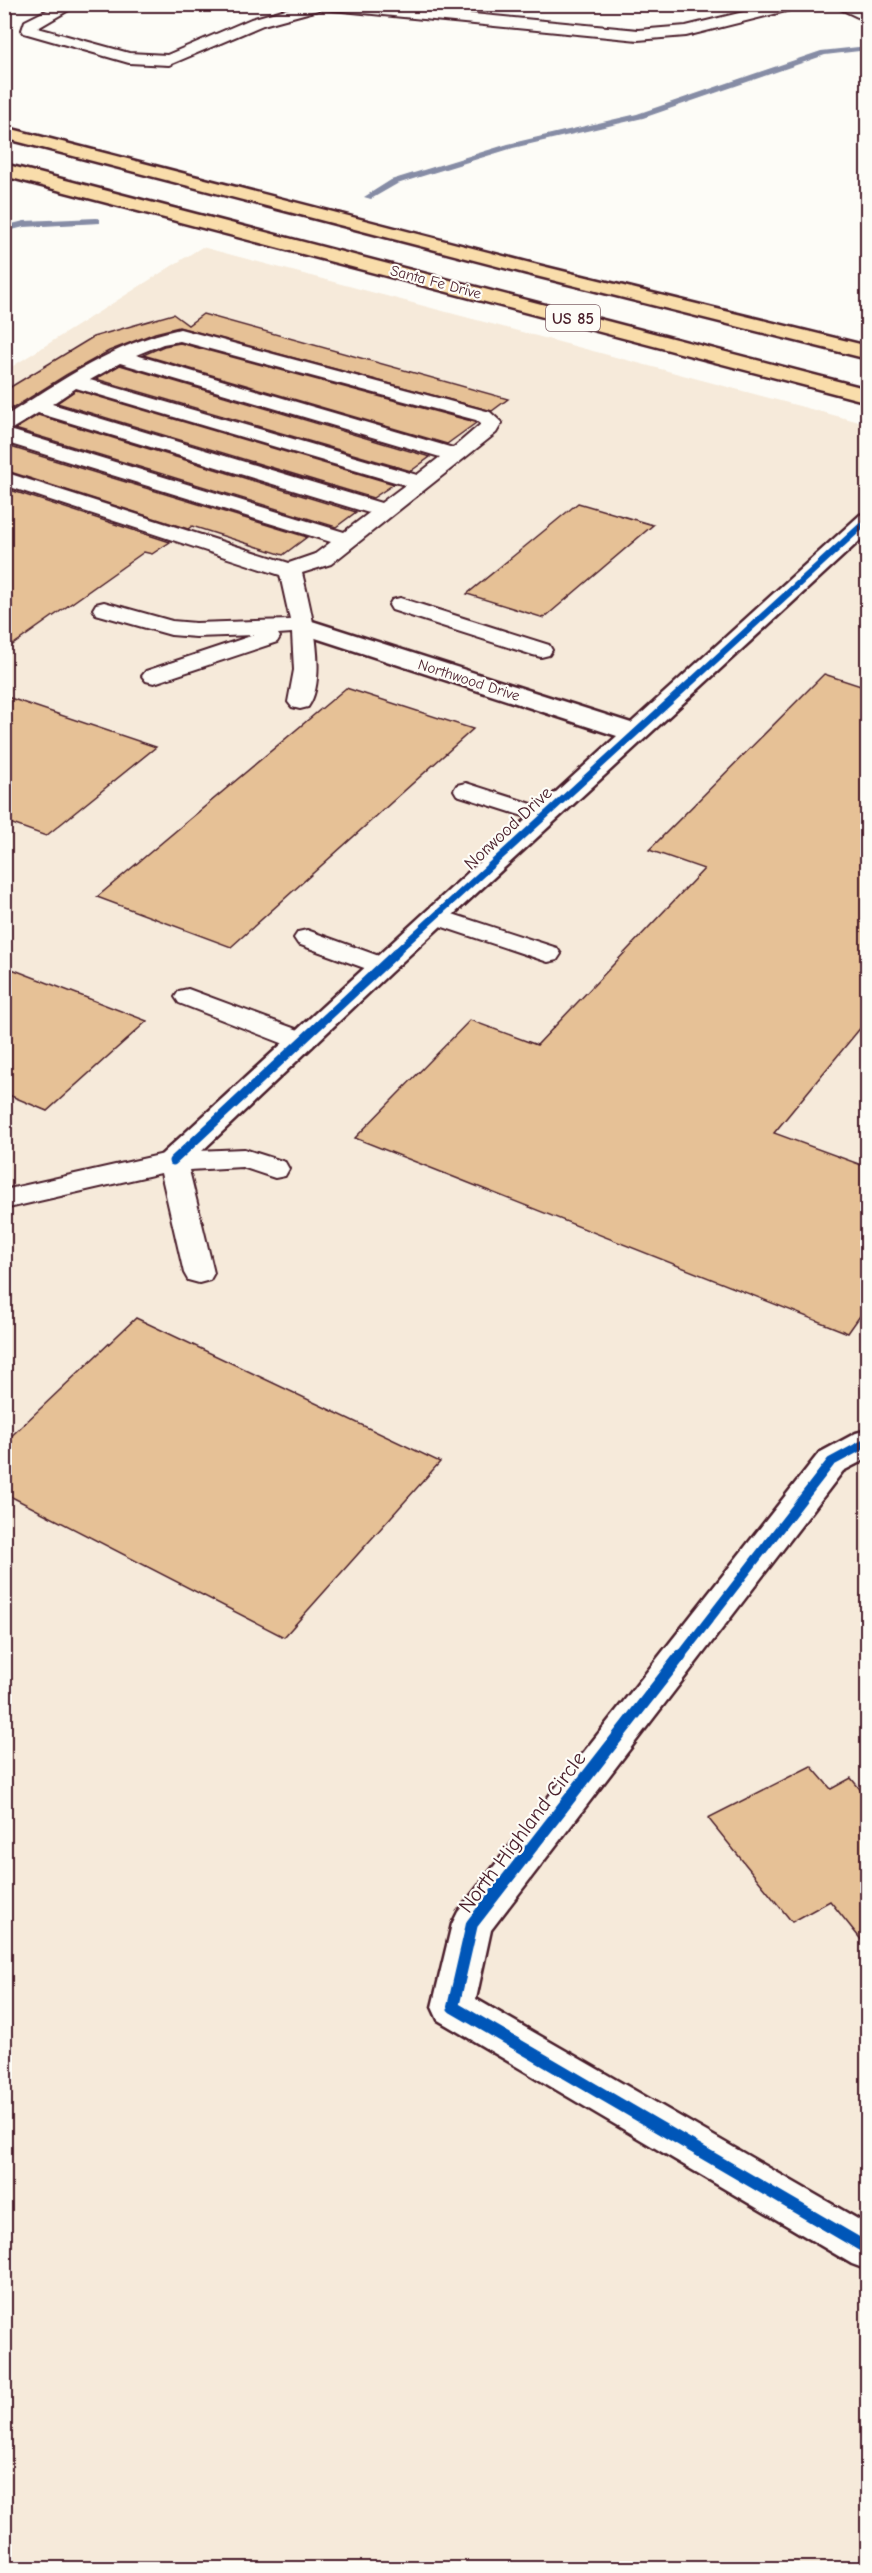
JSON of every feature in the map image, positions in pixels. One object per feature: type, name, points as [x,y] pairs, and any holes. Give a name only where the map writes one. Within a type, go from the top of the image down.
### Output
[{"type":"highway","name":"US 85","points":[[4,132],[531,269],[867,353]]},
{"type":"highway","name":"Santa Fe Drive","points":[[4,170],[867,396]]},
{"type":"street","name":"Norwood Drive","points":[[173,1161],[381,966],[867,520]]},
{"type":"street","name":"Northwood Drive","points":[[303,626],[634,733]]},
{"type":"street","name":"North Highland Circle","points":[[867,1442],[831,1462],[472,1924],[453,2007],[867,2249]]},
{"type":"lane","points":[[72,4],[31,24],[30,30],[129,58],[150,60],[169,60],[257,22],[318,5],[638,35],[686,31],[797,4]]},
{"type":"lane","points":[[837,4],[865,16]]},
{"type":"lane","points":[[4,426],[130,349],[168,337],[189,336],[483,416],[492,423],[489,429],[422,483],[323,559],[290,570],[274,567],[4,478]]},
{"type":"lane","points":[[118,356],[456,455]]},
{"type":"lane","points":[[76,382],[422,483]]},
{"type":"lane","points":[[37,406],[385,511]]},
{"type":"lane","points":[[4,435],[348,540]]},
{"type":"lane","points":[[290,570],[303,626],[304,688],[300,702]]},
{"type":"lane","points":[[400,605],[541,650]]},
{"type":"lane","points":[[104,609],[171,628],[196,630],[303,626]]},
{"type":"lane","points":[[154,675],[303,626]]},
{"type":"lane","points":[[466,790],[545,816]]},
{"type":"lane","points":[[436,916],[548,954]]},
{"type":"lane","points":[[307,938],[381,966]]},
{"type":"lane","points":[[189,997],[302,1041]]},
{"type":"lane","points":[[4,1200],[173,1161],[244,1158],[275,1169]]},
{"type":"lane","points":[[173,1161],[199,1273]]},
{"type":"shaded area","points":[[202,247],[867,424],[867,2568],[5,2568],[5,371]]},
{"type":"building","points":[[173,314],[188,325],[203,314],[508,399],[492,411],[179,327],[155,333],[109,351],[4,414],[4,391],[93,337]]},
{"type":"building","points":[[180,343],[476,423],[447,444],[143,355],[164,346]]},
{"type":"building","points":[[120,365],[430,457],[411,471],[96,379]]},
{"type":"building","points":[[76,390],[394,484],[373,498],[57,403]]},
{"type":"building","points":[[38,415],[356,512],[336,527],[15,429]]},
{"type":"building","points":[[4,445],[307,537],[283,555],[192,526],[188,529],[4,470]]},
{"type":"building","points":[[4,488],[170,542],[152,554],[144,552],[4,651]]},
{"type":"building","points":[[578,503],[653,525],[544,618],[467,594]]},
{"type":"building","points":[[824,674],[867,688],[867,1020],[774,1133],[867,1167],[867,1306],[848,1333],[355,1138],[470,1020],[537,1045],[704,869],[649,850]]},
{"type":"building","points":[[346,688],[473,729],[231,947],[97,897]]},
{"type":"building","points":[[4,696],[156,747],[46,836],[4,821]]},
{"type":"building","points":[[4,966],[147,1021],[47,1111],[4,1093]]},
{"type":"building","points":[[136,1318],[440,1462],[284,1637],[4,1493],[4,1443]]},
{"type":"building","points":[[811,1766],[831,1789],[851,1778],[867,1798],[867,1947],[830,1901],[792,1922],[708,1818]]},
{"type":"waterway","points":[[368,197],[394,182],[511,146],[640,116],[824,53],[868,48]]},
{"type":"waterway","points":[[4,229],[24,224],[97,221]]},
{"type":"cycle path","points":[[173,1161],[381,966],[868,520]]},
{"type":"cycle path","points":[[868,1442],[831,1462],[472,1924],[453,2007],[868,2249]]}]
